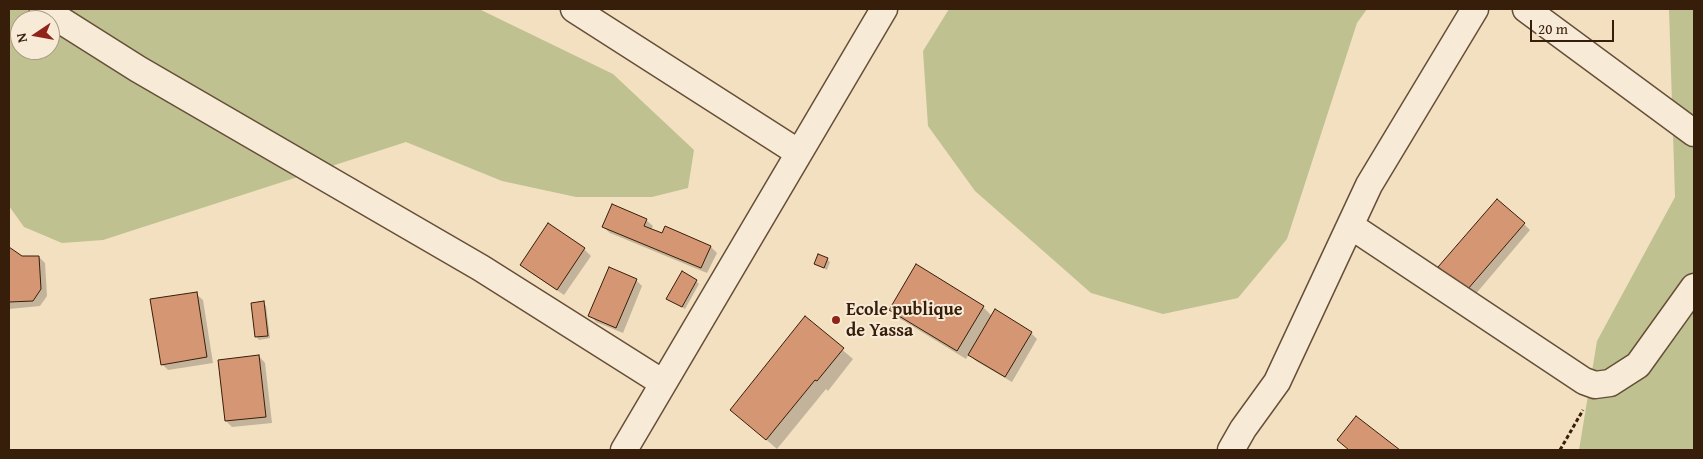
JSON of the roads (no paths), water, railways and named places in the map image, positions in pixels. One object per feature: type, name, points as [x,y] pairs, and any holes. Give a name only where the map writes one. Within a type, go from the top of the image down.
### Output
[{"type":"street","points":[[43,9],[138,69],[481,268],[664,383]]},
{"type":"street","points":[[574,9],[799,154]]},
{"type":"street","points":[[624,450],[884,9]]},
{"type":"street","points":[[1231,450],[1243,429],[1277,382],[1369,185],[1475,9]]},
{"type":"street","points":[[1526,9],[1694,133]]},
{"type":"street","points":[[1351,226],[1584,381],[1595,385],[1610,384],[1638,365],[1694,287]]},
{"type":"place","name":"Ecole publique de Yassa","points":[[836,320]]}]
